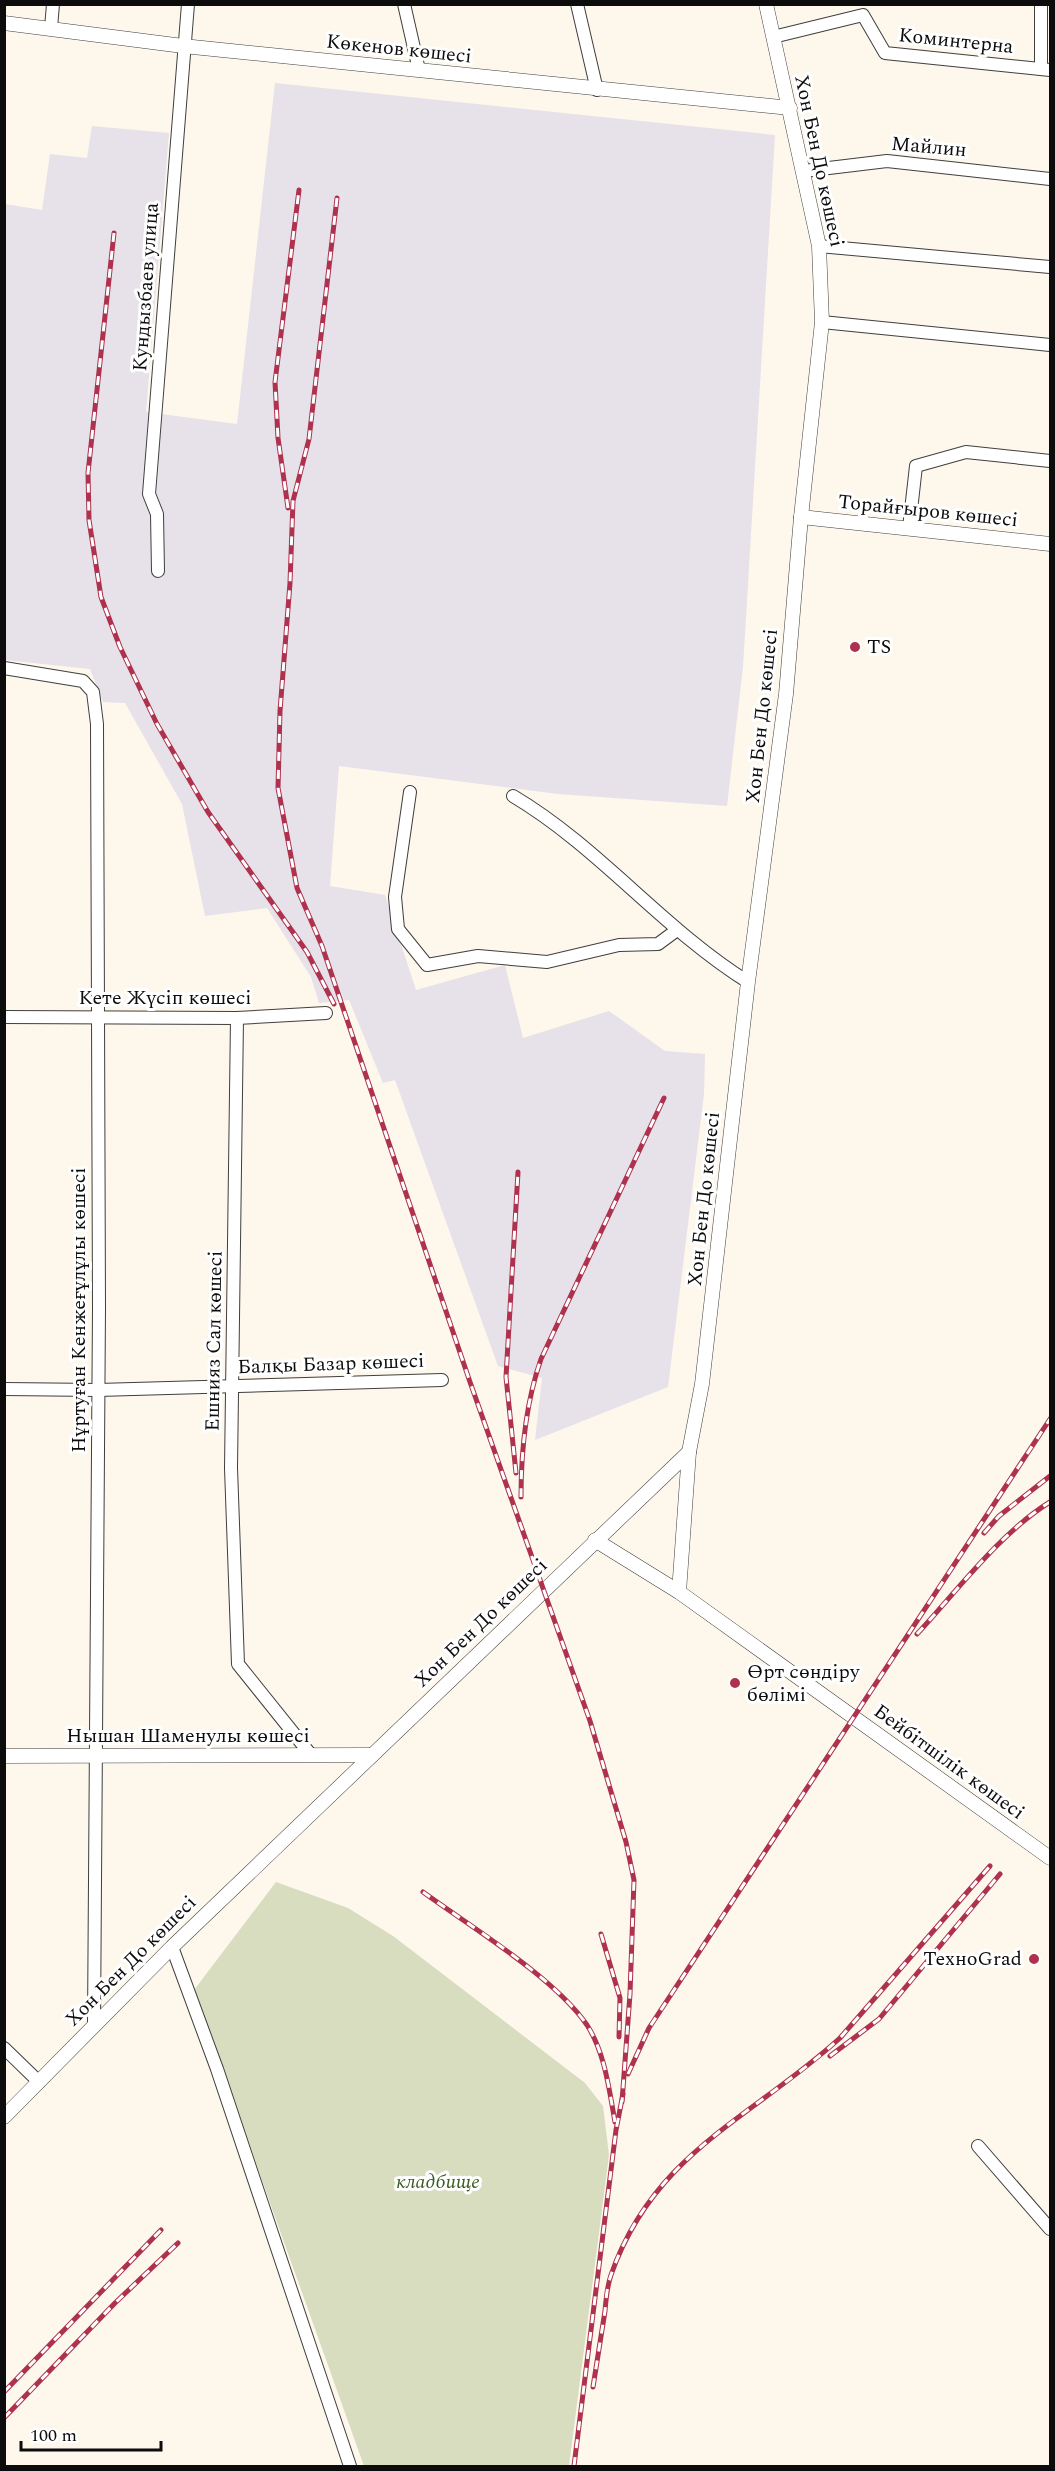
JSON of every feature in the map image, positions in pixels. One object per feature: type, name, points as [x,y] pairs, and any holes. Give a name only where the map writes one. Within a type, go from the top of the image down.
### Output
[{"type":"street","points":[[51,28],[53,4]]},
{"type":"street","name":"Кундызбаев улица","points":[[158,571],[157,514],[149,494],[188,4]]},
{"type":"street","points":[[404,4],[419,70]]},
{"type":"street","points":[[577,4],[597,90]]},
{"type":"street","name":"Хон Бен До көшесі","points":[[4,2117],[172,1947],[689,1452],[702,1384],[748,982],[786,694],[801,517],[822,322],[819,246],[766,4]]},
{"type":"street","points":[[1041,4],[1046,70]]},
{"type":"street","name":"Коминтерна","points":[[773,38],[863,15],[885,53],[1046,70]]},
{"type":"street","name":"Көкенов көшесі","points":[[4,23],[183,46],[790,108]]},
{"type":"street","name":"Майлин","points":[[804,171],[887,161],[1050,179]]},
{"type":"street","points":[[819,246],[1050,267]]},
{"type":"street","points":[[822,322],[1050,345]]},
{"type":"street","points":[[909,528],[916,466],[966,452],[1050,461]]},
{"type":"street","name":"Торайғыров көшесі","points":[[801,517],[1050,544]]},
{"type":"street","name":"Нұртуған Кенжеғұлұлы көшесі","points":[[4,668],[83,681],[93,692],[97,724],[99,1018],[94,2024]]},
{"type":"street","points":[[411,792],[395,897],[398,929],[427,965],[478,956],[547,962],[619,945],[657,944],[678,930]]},
{"type":"street","points":[[513,796],[542,813],[678,930],[748,982]]},
{"type":"street","name":"Кете Жүсіп көшесі","points":[[4,1017],[237,1018],[326,1013]]},
{"type":"street","name":"Ешнияз Сал көшесі","points":[[237,1018],[231,1468],[238,1664],[311,1755]]},
{"type":"street","name":"Балқы Базар көшесі","points":[[4,1389],[98,1390],[442,1380]]},
{"type":"street","points":[[679,1593],[689,1452]]},
{"type":"street","name":"Бейбітшілік көшесі","points":[[595,1540],[679,1593],[1050,1858]]},
{"type":"street","name":"Нышан Шаменулы көшесі","points":[[4,1756],[372,1755]]},
{"type":"street","points":[[172,1947],[217,2069],[351,2466]]},
{"type":"street","points":[[4,2048],[39,2082]]},
{"type":"street","points":[[978,2146],[1050,2229]]},
{"type":"shaded area","points":[[275,83],[775,135],[743,667],[727,806],[558,794],[339,766],[330,886],[385,895],[416,990],[505,965],[523,1038],[609,1011],[665,1051],[705,1054],[704,1094],[668,1387],[535,1440],[542,1378],[498,1366],[395,1080],[383,1083],[349,1000],[319,1003],[311,977],[267,908],[205,916],[182,804],[125,703],[103,702],[90,669],[5,660],[5,204],[42,210],[50,154],[87,158],[92,126],[169,133],[146,412],[237,424]]},
{"type":"green space","name":"кладбище","points":[[276,1882],[348,1908],[393,1936],[585,2083],[603,2106],[609,2155],[569,2466],[364,2466],[194,1990]]},
{"type":"railway","points":[[288,508],[278,438],[275,382],[299,190]]},
{"type":"railway","points":[[337,198],[309,439],[293,501],[290,583],[280,711],[278,788],[297,888],[322,946],[470,1382],[590,1721],[626,1842],[634,1880],[630,1994],[622,2102]]},
{"type":"railway","points":[[114,233],[88,473],[89,520],[101,597],[120,647],[157,724],[208,812],[307,952],[334,1004]]},
{"type":"railway","points":[[521,1497],[525,1427],[541,1359],[664,1098]]},
{"type":"railway","points":[[516,1473],[506,1377],[518,1172]]},
{"type":"railway","points":[[628,2074],[649,2028],[1050,1419]]},
{"type":"railway","points":[[984,1533],[999,1516],[1050,1476]]},
{"type":"railway","points":[[917,1634],[980,1563],[1014,1529],[1050,1502]]},
{"type":"railway","points":[[593,2387],[610,2279],[630,2233],[653,2197],[679,2167],[709,2140],[807,2066],[840,2038],[990,1866]]},
{"type":"railway","points":[[830,2056],[879,2019],[1000,1874]]},
{"type":"railway","points":[[423,1892],[511,1954],[572,2007],[587,2025],[598,2047],[606,2072],[615,2122]]},
{"type":"railway","points":[[601,1934],[620,1998],[619,2037]]},
{"type":"railway","points":[[574,2466],[616,2130],[623,2094]]},
{"type":"railway","points":[[4,2392],[161,2230]]},
{"type":"railway","points":[[4,2418],[115,2303],[178,2243]]},
{"type":"place","name":"TS","points":[[855,647]]},
{"type":"place","name":"Өрт сөндіру бөлімі","points":[[735,1683]]},
{"type":"place","name":"ТехноGrad","points":[[1034,1959]]}]
